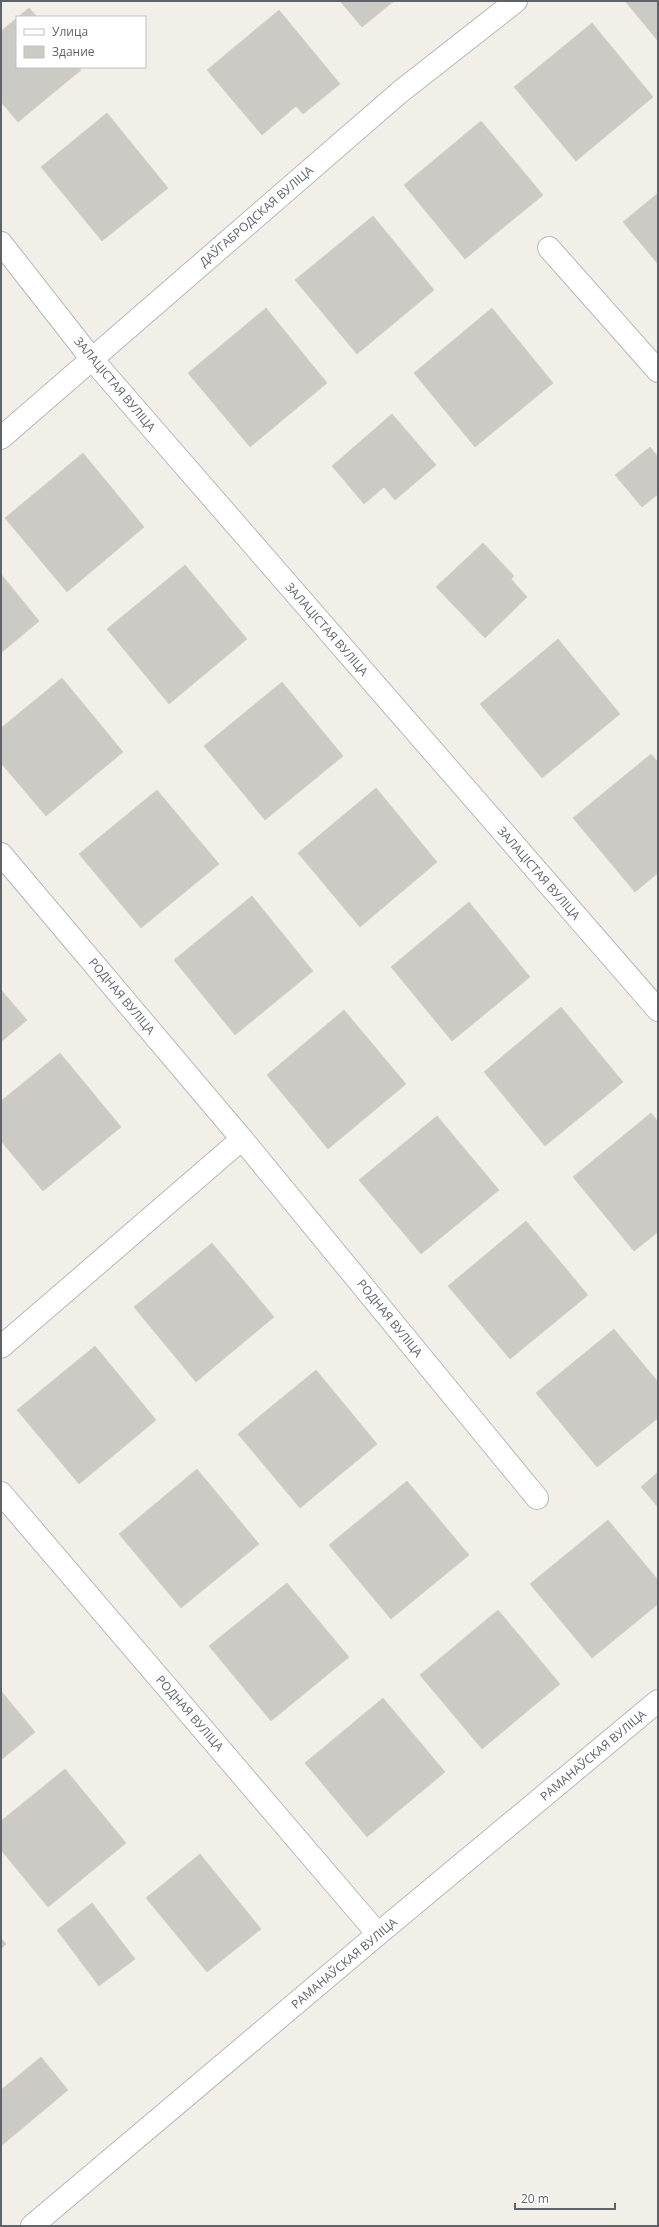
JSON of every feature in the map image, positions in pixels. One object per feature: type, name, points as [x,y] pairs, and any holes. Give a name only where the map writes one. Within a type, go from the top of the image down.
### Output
[{"type":"street","name":"ДАЎГАБРОДСКАЯ ВУЛІЦА","points":[[1,438],[91,358],[400,92],[516,1]]},
{"type":"street","name":"ЗАЛАЦІСТАЯ ВУЛІЦА","points":[[1,243],[91,358],[658,1010]]},
{"type":"street","points":[[549,248],[658,371]]},
{"type":"street","name":"РОДНАЯ ВУЛІЦА","points":[[1,854],[242,1139],[537,1498]]},
{"type":"street","points":[[1,1347],[242,1139]]},
{"type":"street","name":"РОДНАЯ ВУЛІЦА","points":[[1,1493],[378,1934]]},
{"type":"street","name":"РАМАНАЎСКАЯ ВУЛІЦА","points":[[32,2226],[378,1934],[658,1701]]},
{"type":"building","points":[[340,1],[394,1],[362,27]]},
{"type":"building","points":[[625,1],[658,1],[658,41]]},
{"type":"building","points":[[29,8],[36,16],[19,16]]},
{"type":"building","points":[[279,10],[340,84],[303,114],[296,106],[262,135],[207,70]]},
{"type":"building","points":[[16,19],[16,68],[79,68],[81,70],[18,122],[1,102],[1,31]]},
{"type":"building","points":[[592,23],[653,97],[576,161],[514,87]]},
{"type":"building","points":[[107,113],[168,188],[102,241],[41,167]]},
{"type":"building","points":[[481,121],[543,195],[465,259],[404,185]]},
{"type":"building","points":[[658,193],[658,264],[623,222]]},
{"type":"building","points":[[373,216],[434,290],[357,354],[295,280]]},
{"type":"building","points":[[266,308],[327,383],[250,447],[188,373]]},
{"type":"building","points":[[492,308],[553,383],[475,447],[414,373]]},
{"type":"building","points":[[392,414],[436,465],[395,500],[384,487],[364,504],[332,466]]},
{"type":"building","points":[[650,447],[658,457],[658,494],[642,507],[615,475]]},
{"type":"building","points":[[83,453],[144,527],[67,592],[5,518]]},
{"type":"building","points":[[483,543],[514,576],[511,579],[527,597],[485,638],[436,587]]},
{"type":"building","points":[[185,565],[247,639],[169,704],[107,629]]},
{"type":"building","points":[[1,574],[39,621],[1,653]]},
{"type":"building","points":[[558,639],[620,714],[542,778],[480,704]]},
{"type":"building","points":[[62,678],[123,752],[46,816],[1,763],[1,728]]},
{"type":"building","points":[[282,682],[343,756],[265,820],[204,746]]},
{"type":"building","points":[[651,754],[658,762],[658,873],[635,892],[573,818]]},
{"type":"building","points":[[376,788],[437,862],[360,927],[298,853]]},
{"type":"building","points":[[157,790],[219,864],[141,928],[79,854]]},
{"type":"building","points":[[252,896],[313,971],[235,1035],[174,960]]},
{"type":"building","points":[[469,902],[530,977],[452,1041],[391,967]]},
{"type":"building","points":[[1,990],[27,1020],[1,1042]]},
{"type":"building","points":[[561,1007],[623,1082],[545,1146],[484,1072]]},
{"type":"building","points":[[344,1010],[406,1084],[328,1149],[267,1075]]},
{"type":"building","points":[[60,1053],[121,1127],[43,1191],[1,1141],[1,1101]]},
{"type":"building","points":[[651,1113],[658,1122],[658,1232],[634,1251],[573,1177]]},
{"type":"building","points":[[437,1116],[499,1190],[421,1254],[359,1180]]},
{"type":"building","points":[[526,1221],[588,1295],[510,1359],[448,1286]]},
{"type":"building","points":[[212,1243],[274,1317],[196,1382],[134,1307]]},
{"type":"building","points":[[614,1329],[658,1382],[658,1418],[597,1467],[536,1393]]},
{"type":"building","points":[[95,1346],[156,1420],[79,1484],[17,1410]]},
{"type":"building","points":[[316,1370],[377,1444],[300,1508],[238,1434]]},
{"type":"building","points":[[197,1469],[259,1544],[181,1608],[119,1534]]},
{"type":"building","points":[[658,1472],[658,1507],[641,1487]]},
{"type":"building","points":[[407,1481],[469,1555],[391,1619],[329,1545]]},
{"type":"building","points":[[608,1520],[658,1580],[658,1604],[592,1658],[530,1584]]},
{"type":"building","points":[[287,1583],[349,1657],[271,1721],[209,1646]]},
{"type":"building","points":[[498,1610],[560,1684],[482,1749],[420,1675]]},
{"type":"building","points":[[1,1691],[35,1732],[1,1760]]},
{"type":"building","points":[[383,1698],[445,1772],[367,1837],[305,1763]]},
{"type":"building","points":[[65,1769],[126,1843],[48,1907],[1,1850],[1,1821]]},
{"type":"building","points":[[200,1854],[261,1929],[207,1972],[146,1898]]},
{"type":"building","points":[[92,1903],[135,1959],[99,1986],[57,1930]]},
{"type":"building","points":[[1,1938],[6,1944],[1,1949]]},
{"type":"building","points":[[41,2057],[68,2090],[1,2146],[1,2090]]}]
